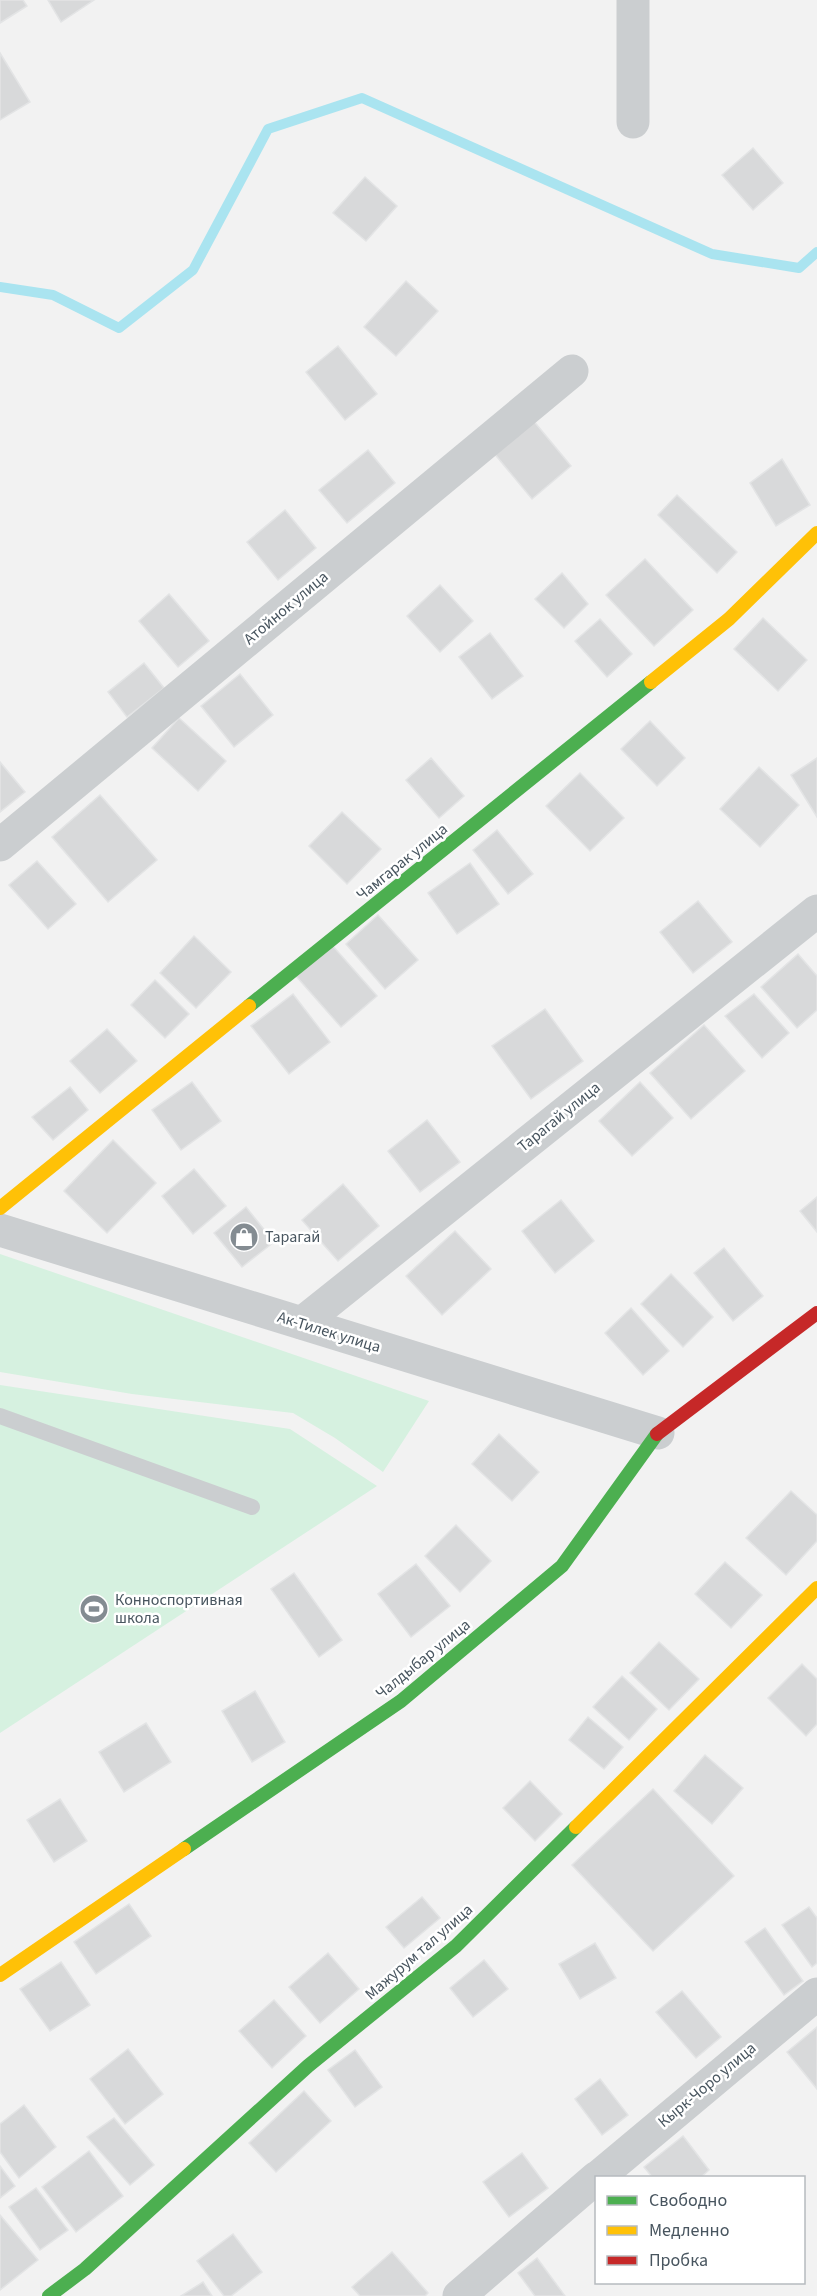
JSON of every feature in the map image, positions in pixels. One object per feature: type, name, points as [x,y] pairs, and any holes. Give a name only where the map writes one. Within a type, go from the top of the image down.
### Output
[{"type":"street","points":[[633,0],[633,122]]},
{"type":"street","name":"Атойнок улица","points":[[0,845],[572,371]]},
{"type":"street","name":"Чамгарак улица","points":[[0,1208],[729,620],[817,533]]},
{"type":"street","name":"Тарагай улица","points":[[302,1323],[817,911]]},
{"type":"street","name":"Ак-Тилек улица","points":[[0,1230],[658,1434]]},
{"type":"street","name":"Чалдыбар улица","points":[[0,1976],[402,1701],[562,1566],[658,1434],[817,1313]]},
{"type":"street","name":"Мажурум тал улица","points":[[49,2296],[85,2269],[308,2066],[456,1946],[817,1588]]},
{"type":"street","name":"Кырк-Чоро улица","points":[[599,2176],[817,1994]]},
{"type":"street","name":"Кырк-Чоро улица","points":[[459,2296],[595,2180]]},
{"type":"lane","points":[[0,1416],[252,1507]]},
{"type":"green space","points":[[0,1254],[429,1401],[383,1472],[335,1438],[293,1413],[132,1394],[0,1372]]},
{"type":"green space","name":"Конноспортивная школа","points":[[0,1385],[290,1429],[377,1486],[0,1733]]},
{"type":"building","points":[[0,0],[23,0],[27,6],[0,23]]},
{"type":"building","points":[[48,0],[94,0],[61,22]]},
{"type":"building","points":[[0,53],[30,102],[0,120]]},
{"type":"building","points":[[753,148],[783,183],[753,210],[722,175]]},
{"type":"building","points":[[365,177],[397,206],[366,241],[333,213]]},
{"type":"building","points":[[406,281],[438,311],[396,356],[364,327]]},
{"type":"building","points":[[338,346],[377,394],[345,420],[306,372]]},
{"type":"building","points":[[532,419],[571,466],[532,499],[493,452]]},
{"type":"building","points":[[368,450],[395,483],[347,523],[319,490]]},
{"type":"building","points":[[782,459],[810,505],[776,526],[750,483]]},
{"type":"building","points":[[677,495],[737,552],[717,573],[658,515]]},
{"type":"building","points":[[285,510],[316,548],[278,580],[247,542]]},
{"type":"building","points":[[645,559],[693,610],[654,646],[606,595]]},
{"type":"building","points":[[562,573],[588,604],[564,628],[535,599]]},
{"type":"building","points":[[440,585],[473,621],[440,652],[407,616]]},
{"type":"building","points":[[169,594],[209,641],[178,667],[139,621]]},
{"type":"building","points":[[763,618],[807,660],[778,691],[734,649]]},
{"type":"building","points":[[600,619],[632,654],[607,677],[575,641]]},
{"type":"building","points":[[490,633],[523,676],[492,699],[459,657]]},
{"type":"building","points":[[144,663],[164,688],[127,717],[108,692]]},
{"type":"building","points":[[240,674],[273,715],[234,747],[201,706]]},
{"type":"building","points":[[179,718],[226,761],[198,791],[152,748]]},
{"type":"building","points":[[650,721],[685,758],[657,786],[621,749]]},
{"type":"building","points":[[431,758],[464,796],[439,818],[406,780]]},
{"type":"building","points":[[817,758],[817,817],[791,775]]},
{"type":"building","points":[[0,762],[25,792],[0,812]]},
{"type":"building","points":[[759,767],[799,805],[760,847],[720,809]]},
{"type":"building","points":[[580,773],[624,818],[590,851],[546,806]]},
{"type":"building","points":[[100,795],[157,860],[108,902],[52,837]]},
{"type":"building","points":[[342,812],[381,849],[347,884],[309,846]]},
{"type":"building","points":[[497,830],[533,874],[508,894],[473,850]]},
{"type":"building","points":[[37,861],[76,904],[48,929],[9,885]]},
{"type":"building","points":[[470,863],[499,904],[457,934],[428,893]]},
{"type":"building","points":[[698,901],[732,942],[693,973],[660,932]]},
{"type":"building","points":[[378,915],[418,960],[385,989],[346,944]]},
{"type":"building","points":[[194,936],[231,972],[196,1008],[160,973]]},
{"type":"building","points":[[331,944],[377,996],[341,1027],[296,976]]},
{"type":"building","points":[[798,954],[817,976],[817,1010],[797,1028],[761,987]]},
{"type":"building","points":[[155,980],[189,1014],[165,1038],[131,1005]]},
{"type":"building","points":[[293,994],[330,1042],[289,1074],[251,1026]]},
{"type":"building","points":[[754,994],[789,1033],[762,1058],[725,1016]]},
{"type":"building","points":[[545,1009],[583,1061],[531,1099],[492,1046]]},
{"type":"building","points":[[704,1025],[745,1071],[691,1119],[650,1073]]},
{"type":"building","points":[[107,1029],[137,1061],[100,1093],[70,1061]]},
{"type":"building","points":[[192,1082],[221,1121],[181,1150],[152,1110]]},
{"type":"building","points":[[640,1082],[673,1118],[632,1156],[599,1121]]},
{"type":"building","points":[[70,1087],[88,1110],[53,1140],[32,1117]]},
{"type":"building","points":[[427,1120],[460,1162],[420,1192],[388,1151]]},
{"type":"building","points":[[113,1140],[156,1183],[107,1233],[64,1191]]},
{"type":"building","points":[[194,1169],[226,1206],[193,1234],[162,1196]]},
{"type":"building","points":[[343,1184],[379,1226],[338,1261],[302,1220]]},
{"type":"building","points":[[817,1197],[817,1232],[800,1211]]},
{"type":"building","points":[[561,1200],[594,1241],[555,1273],[522,1231]]},
{"type":"building","name":"Тарагай","points":[[246,1207],[274,1242],[242,1267],[214,1233]]},
{"type":"building","points":[[455,1231],[491,1269],[442,1315],[406,1276]]},
{"type":"building","points":[[724,1248],[763,1296],[733,1321],[694,1273]]},
{"type":"building","points":[[671,1274],[713,1317],[683,1347],[641,1304]]},
{"type":"building","points":[[631,1308],[669,1351],[643,1375],[605,1333]]},
{"type":"building","points":[[499,1434],[539,1472],[512,1501],[472,1464]]},
{"type":"building","points":[[791,1491],[817,1515],[817,1541],[786,1575],[746,1538]]},
{"type":"building","points":[[456,1525],[491,1561],[460,1592],[425,1556]]},
{"type":"building","points":[[725,1562],[762,1595],[731,1628],[695,1594]]},
{"type":"building","points":[[416,1564],[450,1606],[411,1637],[378,1594]]},
{"type":"building","points":[[294,1573],[342,1640],[319,1657],[271,1589]]},
{"type":"building","points":[[659,1642],[699,1679],[669,1710],[630,1673]]},
{"type":"building","points":[[802,1664],[817,1679],[817,1724],[806,1736],[768,1698]]},
{"type":"building","points":[[622,1676],[657,1709],[629,1740],[593,1707]]},
{"type":"building","points":[[255,1691],[285,1742],[252,1762],[222,1711]]},
{"type":"building","points":[[588,1717],[623,1747],[604,1769],[569,1740]]},
{"type":"building","points":[[146,1723],[171,1762],[124,1792],[99,1752]]},
{"type":"building","points":[[705,1755],[743,1788],[712,1824],[674,1791]]},
{"type":"building","points":[[530,1781],[562,1814],[535,1841],[503,1808]]},
{"type":"building","points":[[653,1789],[734,1876],[653,1951],[572,1865]]},
{"type":"building","points":[[60,1799],[87,1841],[54,1862],[27,1820]]},
{"type":"building","points":[[422,1897],[440,1918],[404,1948],[386,1927]]},
{"type":"building","points":[[129,1904],[151,1936],[96,1974],[74,1942]]},
{"type":"building","points":[[809,1907],[817,1918],[817,1963],[812,1967],[782,1925]]},
{"type":"building","points":[[765,1928],[803,1981],[784,1995],[745,1942]]},
{"type":"building","points":[[595,1943],[616,1978],[580,1999],[559,1964]]},
{"type":"building","points":[[328,1953],[359,1989],[320,2023],[289,1987]]},
{"type":"building","points":[[484,1960],[508,1989],[473,2017],[450,1988]]},
{"type":"building","points":[[61,1962],[90,2005],[50,2031],[20,1989]]},
{"type":"building","points":[[682,1991],[721,2037],[696,2058],[656,2012]]},
{"type":"building","points":[[274,2000],[306,2036],[272,2068],[239,2031]]},
{"type":"building","points":[[817,2027],[817,2089],[787,2052]]},
{"type":"building","points":[[128,2049],[163,2094],[125,2124],[90,2079]]},
{"type":"building","points":[[355,2050],[382,2087],[355,2107],[328,2070]]},
{"type":"building","points":[[600,2079],[628,2115],[602,2135],[575,2099]]},
{"type":"building","points":[[304,2091],[331,2121],[276,2172],[249,2143]]},
{"type":"building","points":[[24,2105],[56,2147],[19,2178],[0,2152],[0,2124]]},
{"type":"building","points":[[114,2118],[154,2165],[130,2185],[87,2137]]},
{"type":"building","points":[[683,2136],[709,2170],[702,2176],[651,2176],[644,2167]]},
{"type":"building","points":[[89,2151],[123,2196],[76,2232],[42,2187]]},
{"type":"building","points":[[522,2153],[548,2188],[509,2217],[483,2182]]},
{"type":"building","points":[[0,2166],[15,2186],[0,2198]]},
{"type":"building","points":[[36,2188],[68,2230],[40,2250],[9,2207]]},
{"type":"building","points":[[0,2215],[38,2260],[0,2290]]},
{"type":"building","points":[[233,2234],[262,2272],[231,2296],[224,2296],[197,2261]]},
{"type":"building","points":[[392,2252],[428,2293],[425,2296],[360,2296],[352,2287]]},
{"type":"building","points":[[537,2258],[565,2296],[535,2296],[518,2273]]},
{"type":"building","points":[[203,2282],[212,2296],[181,2296]]},
{"type":"waterway","points":[[0,287],[53,295],[119,328],[193,270],[268,129],[362,98],[712,254],[799,268],[817,252]]},
{"type":"traffic: fast","points":[[249,1006],[651,682]]},
{"type":"traffic: fast","points":[[184,1849],[401,1701],[562,1566],[657,1434]]},
{"type":"traffic: fast","points":[[49,2296],[85,2269],[308,2066],[456,1946],[576,1827]]},
{"type":"traffic: slow","points":[[651,682],[729,619],[817,533]]},
{"type":"traffic: slow","points":[[0,1208],[249,1006]]},
{"type":"traffic: slow","points":[[576,1827],[817,1588]]},
{"type":"traffic: slow","points":[[0,1975],[184,1849]]},
{"type":"traffic: jam","points":[[657,1434],[817,1313]]},
{"type":"place","name":"Тарагай","points":[[244,1237]]},
{"type":"place","name":"Конноспортивная школа","points":[[94,1609]]}]
